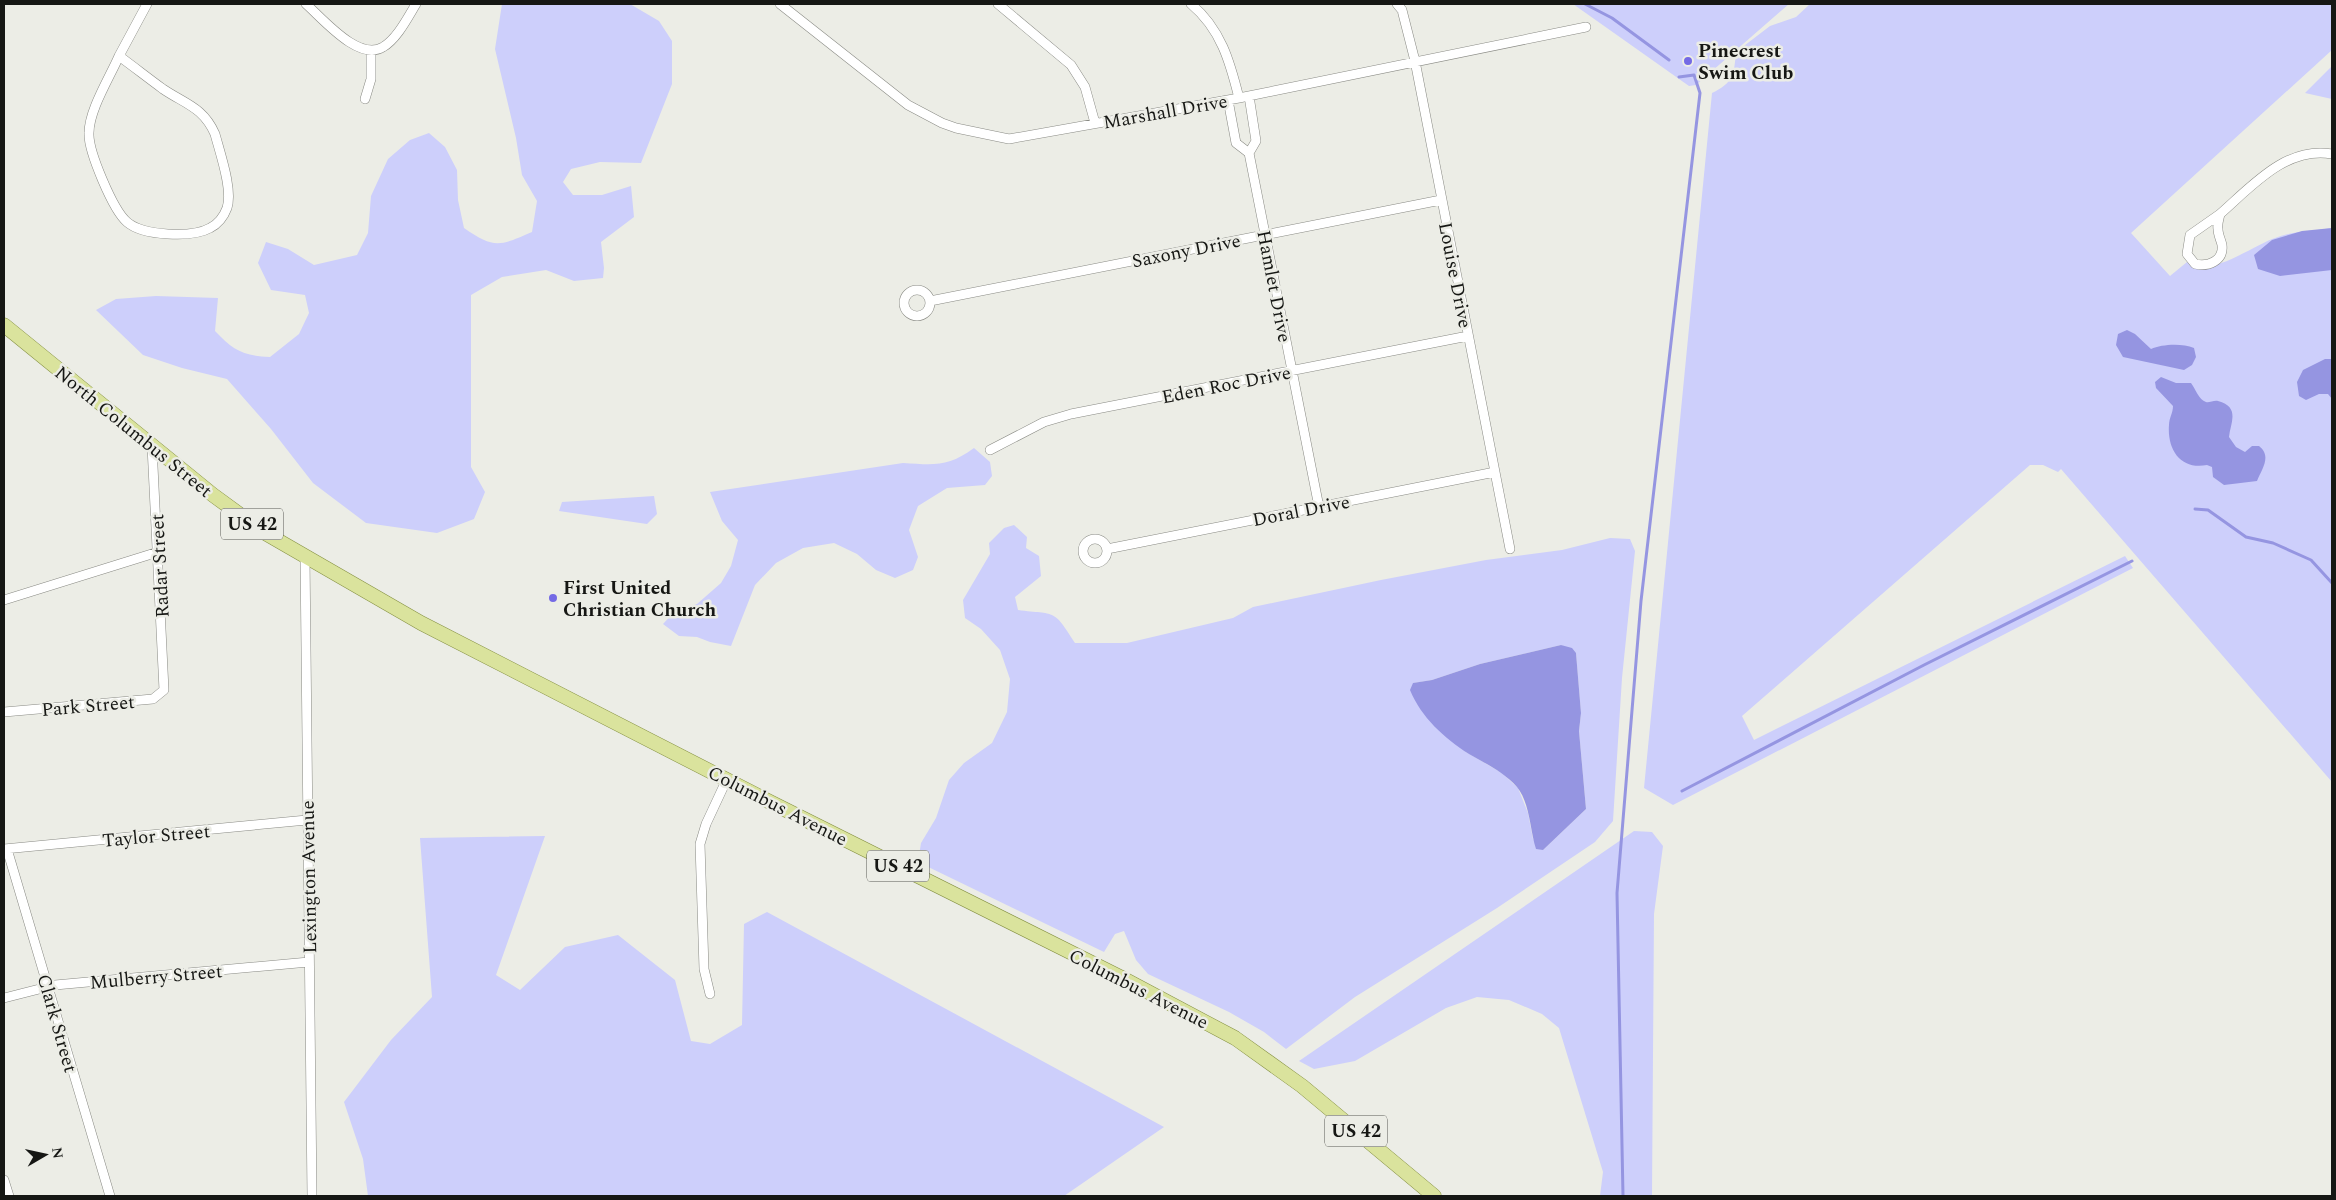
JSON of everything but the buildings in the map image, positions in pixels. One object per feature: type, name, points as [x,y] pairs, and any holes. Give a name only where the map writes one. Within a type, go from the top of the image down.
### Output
[{"type":"main road","name":"North Columbus Street","points":[[4,325],[152,446],[266,533],[418,621],[530,679]]},
{"type":"main road","name":"Columbus Avenue","points":[[530,679],[1120,977],[1235,1038],[1277,1067],[1434,1196]]},
{"type":"street","points":[[119,56],[168,92],[196,108],[211,125],[215,134],[229,196],[224,216],[210,228],[201,231],[156,234],[135,228],[118,212],[93,156],[88,134],[92,112],[119,56],[147,4]]},
{"type":"street","points":[[306,4],[353,46],[371,51],[385,46],[416,4]]},
{"type":"street","name":"Marshall Drive","points":[[780,4],[889,92],[942,123],[970,132],[1009,139],[1239,98],[1586,27]]},
{"type":"street","points":[[998,4],[1071,64],[1086,87],[1095,123]]},
{"type":"street","points":[[1191,4],[1208,20],[1220,37],[1231,66],[1239,98]]},
{"type":"street","name":"Louise Drive","points":[[1397,4],[1402,10],[1415,61],[1510,548]]},
{"type":"street","points":[[365,99],[371,79],[371,51]]},
{"type":"street","name":"Hamlet Drive","points":[[1248,96],[1256,141],[1249,153],[1319,507]]},
{"type":"street","name":"Hamlet Drive","points":[[1228,100],[1236,143],[1249,153]]},
{"type":"street","points":[[2220,214],[2217,228],[2222,253],[2214,262],[2208,265],[2195,264],[2187,254],[2190,235],[2220,214],[2282,163],[2309,154],[2332,154]]},
{"type":"street","name":"Saxony Drive","points":[[930,301],[1441,200]]},
{"type":"street","name":"Eden Roc Drive","points":[[990,450],[1052,419],[1468,336]]},
{"type":"street","name":"Radar Street","points":[[152,446],[165,686]]},
{"type":"street","name":"Doral Drive","points":[[1107,549],[1495,472]]},
{"type":"street","points":[[4,600],[158,552]]},
{"type":"street","name":"Lexington Avenue","points":[[305,557],[312,1196]]},
{"type":"street","name":"Park Street","points":[[4,712],[153,699],[161,694],[165,686]]},
{"type":"street","points":[[710,994],[704,969],[700,844],[706,824],[727,780]]},
{"type":"street","name":"Taylor Street","points":[[5,849],[307,820]]},
{"type":"street","name":"Clark Street","points":[[5,849],[110,1196]]},
{"type":"street","name":"Mulberry Street","points":[[4,998],[47,986],[309,962]]},
{"type":"street","points":[[4,1180],[9,1196]]},
{"type":"shaded area","points":[[502,4],[630,4],[659,21],[672,41],[672,84],[641,163],[600,162],[571,169],[563,182],[573,195],[602,195],[631,186],[634,217],[601,242],[604,268],[603,278],[574,281],[546,270],[502,277],[471,295],[471,467],[485,492],[474,519],[437,533],[366,523],[313,483],[271,429],[227,379],[182,368],[143,355],[96,310],[116,299],[156,296],[218,298],[215,331],[227,343],[239,351],[270,357],[299,334],[309,313],[305,295],[271,290],[258,263],[266,242],[288,249],[314,265],[357,255],[368,233],[371,196],[388,159],[410,140],[429,133],[445,147],[457,170],[458,200],[464,228],[474,235],[497,243],[512,240],[532,232],[537,201],[522,175],[516,138],[495,49]]},
{"type":"shaded area","name":"Pinecrest Swim Club","points":[[1573,4],[1789,4],[1696,85],[1689,86]]},
{"type":"shaded area","points":[[1810,4],[2332,4],[2332,50],[2131,233],[2170,276],[2187,262],[2196,266],[2206,267],[2231,259],[2282,236],[2332,228],[2332,782],[2061,469],[2058,472],[2043,465],[2030,465],[1742,716],[1754,740],[2125,556],[2133,568],[1673,805],[1644,788],[1712,93],[1724,86],[1731,77],[1736,52],[1770,26],[1796,17]]},
{"type":"shaded area","points":[[2332,66],[2332,99],[2305,93]]},
{"type":"shaded area","points":[[974,448],[990,462],[992,476],[985,485],[947,488],[918,506],[909,530],[918,557],[913,570],[895,578],[876,570],[857,554],[834,543],[803,548],[776,563],[755,585],[731,646],[710,642],[697,637],[679,636],[663,624],[675,611],[697,604],[721,583],[731,566],[738,540],[722,521],[710,492],[903,463],[933,464],[949,462]]},
{"type":"shaded area","points":[[654,496],[657,514],[647,524],[559,511],[562,502]]},
{"type":"shaded area","points":[[1014,525],[1027,537],[1026,548],[1039,556],[1041,576],[1015,597],[1018,610],[1052,615],[1062,624],[1075,643],[1127,643],[1233,618],[1253,607],[1381,580],[1486,560],[1562,550],[1610,538],[1630,539],[1635,551],[1622,678],[1613,821],[1595,842],[1497,908],[1355,997],[1286,1049],[1264,1032],[1229,1012],[1148,974],[1136,960],[1124,931],[1115,934],[1104,952],[918,862],[921,843],[936,818],[949,780],[964,763],[992,743],[1007,712],[1010,679],[1000,650],[981,629],[965,618],[963,600],[990,554],[989,543],[1004,528]],"holes":[[[1561,645],[1576,653],[1581,713],[1579,731],[1586,809],[1543,850],[1533,839],[1528,813],[1518,788],[1502,773],[1466,752],[1414,683],[1432,680],[1480,664]]]},
{"type":"shaded area","points":[[1634,831],[1652,832],[1663,846],[1654,914],[1652,1196],[1600,1196],[1603,1172],[1559,1028],[1542,1014],[1509,1000],[1477,997],[1446,1008],[1355,1061],[1314,1069],[1299,1061]]},
{"type":"shaded area","points":[[545,836],[496,975],[520,990],[565,947],[618,935],[675,980],[691,1041],[710,1044],[742,1025],[744,924],[767,912],[1164,1127],[1064,1196],[368,1196],[363,1159],[344,1102],[391,1040],[432,997],[420,838]]},
{"type":"water","points":[[2332,228],[2332,270],[2280,276],[2258,269],[2254,255],[2272,240],[2302,231]]},
{"type":"water","points":[[2127,330],[2135,334],[2151,349],[2166,345],[2184,345],[2194,348],[2196,357],[2192,365],[2184,370],[2123,357],[2116,345],[2118,334]]},
{"type":"water","points":[[2325,359],[2332,359],[2332,399],[2328,394],[2319,394],[2306,400],[2299,396],[2297,382],[2303,370]]},
{"type":"water","points":[[2161,377],[2176,383],[2191,383],[2204,401],[2218,401],[2230,407],[2232,421],[2229,437],[2236,447],[2245,452],[2252,446],[2259,446],[2265,454],[2265,463],[2257,481],[2224,485],[2213,477],[2212,467],[2190,464],[2178,456],[2173,450],[2169,434],[2169,422],[2173,406],[2156,388],[2155,382]]},
{"type":"water","points":[[1561,645],[1572,648],[1576,653],[1581,713],[1579,731],[1586,809],[1543,850],[1536,849],[1525,801],[1517,787],[1501,773],[1469,754],[1442,734],[1420,709],[1410,690],[1413,683],[1432,680],[1480,664]]},
{"type":"waterway","points":[[1585,4],[1612,18],[1669,60]]},
{"type":"waterway","points":[[1623,1196],[1617,893],[1641,601],[1700,93],[1694,75],[1679,77]]},
{"type":"waterway","points":[[2195,509],[2208,510],[2246,537],[2273,543],[2311,560],[2332,583]]},
{"type":"waterway","points":[[1682,791],[1924,665],[2132,561]]},
{"type":"place","name":"Pinecrest Swim Club","points":[[1688,61]]},
{"type":"place","name":"First United Christian Church","points":[[553,598]]}]
